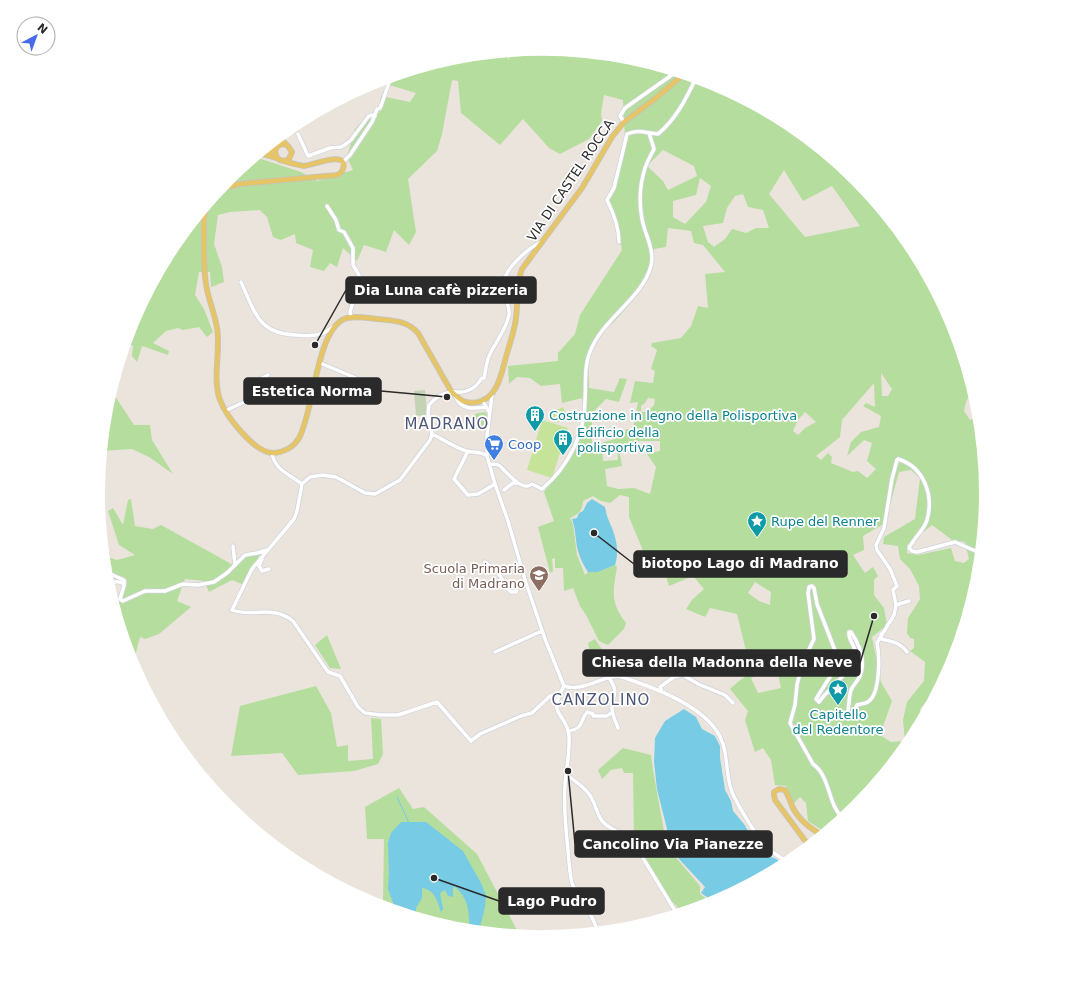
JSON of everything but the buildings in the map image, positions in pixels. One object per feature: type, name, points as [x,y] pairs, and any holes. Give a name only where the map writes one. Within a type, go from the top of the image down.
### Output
[{"type":"main road","name":"VIA DI CASTEL ROCCA","points":[[492,395],[498,382],[515,325],[518,279],[522,269],[582,188],[612,137],[624,122],[679,78]]},
{"type":"main road","points":[[283,141],[291,148],[291,156],[296,164]]},
{"type":"main road","points":[[267,153],[283,144],[286,144]]},
{"type":"main road","points":[[277,147],[275,155],[277,158]]},
{"type":"main road","points":[[231,186],[239,184],[337,175],[343,170],[342,163],[333,158],[304,166],[265,155]]},
{"type":"main road","points":[[284,161],[289,159],[291,156]]},
{"type":"main road","points":[[205,215],[204,270],[207,290],[217,328],[217,384],[220,400],[252,443],[258,448],[265,452],[272,453],[283,451],[291,447],[298,439],[328,338],[334,327],[345,319],[351,317],[405,323],[418,333],[452,392],[466,402],[475,403],[483,401],[492,395]]},
{"type":"main road","points":[[806,842],[775,800],[774,795],[779,788],[785,790],[793,808],[802,821],[818,832]]},
{"type":"street","points":[[624,122],[621,114],[625,108],[671,76]]},
{"type":"street","points":[[619,242],[619,231],[614,214],[607,200],[614,188],[627,134],[644,131],[658,134],[669,125],[686,101],[694,83]]},
{"type":"street","points":[[342,163],[350,155],[372,122],[382,103],[389,84]]},
{"type":"street","points":[[298,134],[308,156],[346,144],[351,140],[368,117],[375,116]]},
{"type":"street","points":[[490,464],[499,465],[518,483],[526,487],[532,484],[542,489],[567,462],[579,437],[585,410],[586,375],[589,353],[595,340],[611,319],[623,308],[642,284],[651,266],[652,255],[642,220],[641,208],[641,190],[645,168],[654,149],[649,133]]},
{"type":"street","points":[[327,206],[336,220],[339,230],[344,232],[353,248],[353,265],[359,275],[358,289],[350,312],[351,317]]},
{"type":"street","points":[[543,241],[530,248],[514,264],[506,276],[503,287],[509,314],[504,329],[489,355],[484,378],[478,385],[470,390],[452,392],[438,396],[431,402],[429,405],[428,416],[432,434],[430,440],[400,480],[375,494],[365,493],[336,477],[323,475],[310,477],[302,484],[294,519],[252,569],[232,610],[236,612],[262,611],[287,616],[300,629],[328,672],[340,676],[358,707],[365,713],[380,716],[398,715],[436,702],[471,741],[480,734],[521,716],[532,714],[550,696],[559,693]]},
{"type":"street","points":[[241,282],[258,318],[271,331],[289,335],[310,336],[322,334],[334,327]]},
{"type":"street","points":[[320,362],[356,378],[362,384]]},
{"type":"street","points":[[226,410],[244,402],[262,378],[268,375]]},
{"type":"street","points":[[452,392],[457,401],[466,408],[471,409],[486,407]]},
{"type":"street","points":[[492,395],[487,436],[487,456],[542,631],[564,686]]},
{"type":"street","points":[[483,401],[490,413]]},
{"type":"street","points":[[432,434],[445,442],[468,451],[483,453],[487,456]]},
{"type":"street","points":[[430,440],[435,444]]},
{"type":"street","points":[[468,451],[454,479],[468,495],[478,494],[495,484]]},
{"type":"street","points":[[272,453],[273,459],[281,470],[302,484]]},
{"type":"street","points":[[839,813],[819,768],[813,764],[790,722],[795,705],[797,685],[802,664],[814,639],[808,593],[809,587],[812,586],[814,588],[817,604],[836,653],[836,662],[833,672],[816,697],[817,702],[819,702],[827,690],[847,672],[854,658],[855,651],[848,634],[851,632],[862,654],[860,676],[851,689],[848,712],[852,715],[856,706],[869,701],[875,690],[879,662],[877,643],[881,634],[887,628],[893,617],[896,605],[893,590],[897,586],[885,561],[881,558],[876,545],[884,528],[892,478],[898,459],[918,470],[921,474],[928,494],[927,521],[909,548],[912,552],[955,542],[975,551]]},
{"type":"street","points":[[504,490],[509,485],[518,483]]},
{"type":"street","points":[[233,546],[235,564]]},
{"type":"street","points":[[113,575],[124,580],[124,586],[120,599],[123,601],[138,596],[145,591],[165,591],[183,584],[198,585],[214,582],[227,573],[245,555],[257,554],[268,550]]},
{"type":"street","points":[[268,550],[259,566],[262,571],[269,569]]},
{"type":"street","points":[[485,562],[497,572],[504,586]]},
{"type":"street","points":[[114,581],[124,584]]},
{"type":"street","points":[[493,582],[504,586],[512,593],[516,592],[518,588],[526,583]]},
{"type":"street","points":[[896,605],[909,601]]},
{"type":"street","points":[[495,652],[542,631]]},
{"type":"street","points":[[881,634],[882,639],[897,643],[907,652]]},
{"type":"street","points":[[593,654],[610,672],[615,686],[612,712],[618,728]]},
{"type":"street","points":[[662,692],[660,687],[674,676],[683,675],[725,696],[733,703]]},
{"type":"street","points":[[564,686],[581,688],[616,676],[662,692],[691,707],[716,730],[723,745],[732,792],[760,841],[767,848],[782,858]]},
{"type":"street","points":[[564,686],[559,693],[556,705],[557,712],[568,731],[570,748],[565,787],[566,831],[572,883],[586,906],[596,926]]},
{"type":"street","points":[[568,731],[579,728],[587,712],[593,714],[593,716],[607,716],[612,712]]},
{"type":"street","points":[[566,774],[590,794],[597,812],[603,822],[612,830],[622,833],[632,840],[674,909]]},
{"type":"green space","points":[[513,57],[571,57],[627,64],[655,71],[709,89],[735,101],[785,130],[830,164],[871,205],[889,227],[920,274],[946,326],[956,353],[968,397],[964,411],[970,420],[973,419],[978,464],[978,522],[971,578],[956,633],[946,660],[934,686],[920,709],[920,712],[905,737],[903,720],[907,702],[924,681],[925,662],[910,651],[914,648],[914,639],[910,638],[907,633],[908,618],[920,599],[919,586],[910,569],[900,559],[898,546],[883,544],[884,537],[915,519],[920,478],[911,470],[899,472],[885,523],[863,536],[864,550],[853,555],[865,573],[873,567],[878,576],[874,580],[874,595],[884,608],[887,625],[872,637],[881,682],[892,701],[880,735],[891,742],[901,741],[871,781],[821,829],[808,821],[806,803],[800,797],[794,803],[786,786],[775,785],[771,760],[763,748],[755,752],[745,720],[748,711],[730,689],[748,675],[742,665],[748,659],[737,614],[710,608],[705,617],[686,609],[692,600],[704,589],[693,576],[669,586],[659,551],[644,553],[629,517],[629,497],[620,495],[610,503],[601,501],[593,496],[583,501],[580,512],[570,518],[573,524],[577,555],[585,575],[588,572],[598,572],[615,565],[617,567],[614,583],[615,603],[626,623],[624,629],[608,645],[599,641],[580,606],[573,588],[564,591],[563,568],[555,568],[555,558],[552,559],[553,571],[550,573],[538,527],[554,521],[544,492],[565,464],[586,417],[582,398],[562,403],[560,384],[541,386],[530,378],[517,377],[509,384],[508,366],[558,361],[558,353],[575,334],[580,315],[622,250],[616,218],[607,199],[614,184],[625,138],[623,100],[604,95],[601,114],[602,121],[589,139],[560,154],[549,148],[523,119],[500,145],[461,113],[458,81],[452,80],[442,134],[437,151],[408,179],[416,232],[409,245],[394,230],[386,252],[364,245],[357,261],[343,248],[337,267],[330,263],[324,271],[310,267],[313,250],[296,243],[295,234],[281,240],[273,237],[267,217],[260,210],[230,212],[218,215],[214,244],[222,267],[224,282],[211,287],[210,272],[199,272],[195,295],[204,309],[213,332],[207,337],[199,327],[183,330],[178,328],[166,331],[153,343],[169,351],[168,355],[142,346],[137,362],[132,356],[133,346],[131,345],[138,326],[164,274],[179,250],[213,205],[260,159],[301,172],[317,181],[353,170],[347,157],[355,129],[370,113],[379,113],[381,96],[410,102],[416,93],[389,85],[389,84],[457,64],[508,58],[507,60]],"holes":[[[663,150],[694,166],[697,176],[668,190],[663,181],[647,166]],[[784,170],[803,201],[832,186],[860,226],[805,237],[769,194]],[[700,178],[711,186],[706,202],[685,224],[673,217],[673,201],[696,195]],[[743,194],[748,207],[763,210],[769,228],[756,228],[746,233],[732,229],[725,239],[714,247],[708,242],[703,226],[723,223],[727,208],[735,196]],[[668,228],[691,231],[694,243],[703,245],[725,272],[705,274],[708,308],[698,306],[691,326],[681,338],[652,343],[651,346],[657,350],[651,369],[655,371],[653,383],[635,381],[630,403],[638,402],[633,429],[626,429],[624,436],[592,446],[592,413],[606,399],[619,402],[627,379],[620,378],[614,392],[589,388],[588,355],[597,335],[614,322],[628,306],[651,272],[654,249],[666,247]],[[881,373],[892,389],[888,396],[882,396]],[[874,383],[875,407],[866,403],[863,406],[881,416],[879,427],[861,432],[851,442],[847,456],[864,440],[872,443],[867,461],[876,469],[867,478],[858,471],[853,472],[831,463],[832,457],[828,453],[821,460],[816,456],[840,437],[842,420]],[[648,398],[655,399],[654,405],[647,412],[641,412],[641,406]],[[805,412],[816,422],[805,428],[798,435],[793,431],[798,420]],[[636,441],[660,441],[660,451],[647,454],[656,467],[650,494],[634,488],[618,489],[607,486],[605,469],[622,466],[619,449]],[[616,443],[618,460],[603,461],[602,445]],[[932,525],[952,540],[965,542],[969,559],[964,563],[955,561],[951,548],[918,555],[907,553],[907,545]],[[755,582],[771,592],[770,605],[759,601],[748,593]],[[777,668],[781,688],[758,693],[751,678]]]},
{"type":"green space","points":[[425,390],[427,415],[416,416],[414,391]]},
{"type":"green space","points":[[116,397],[134,425],[150,425],[152,440],[173,474],[149,457],[132,449],[107,451]]},
{"type":"green space","points":[[563,407],[568,416],[555,423],[550,413]]},
{"type":"green space","points":[[484,412],[487,414],[485,425],[474,427],[472,418],[475,414]]},
{"type":"green space","points":[[542,420],[568,428],[552,478],[527,470]]},
{"type":"green space","points":[[131,499],[135,526],[153,529],[161,525],[235,566],[246,556],[260,554],[244,585],[232,580],[209,592],[204,581],[185,579],[177,601],[191,607],[159,634],[145,639],[140,637],[136,654],[119,602],[125,591],[127,580],[113,579],[110,558],[117,560],[135,555],[119,545],[108,511],[113,508],[123,525],[128,500]]},
{"type":"green space","points":[[327,635],[341,669],[330,668],[315,645]]},
{"type":"green space","points":[[595,639],[603,651],[608,650],[610,659],[603,661],[589,649],[588,643]]},
{"type":"green space","points":[[316,686],[331,713],[337,747],[348,745],[348,761],[373,759],[371,718],[381,719],[383,754],[378,764],[354,771],[298,775],[282,753],[231,756],[240,706]]},
{"type":"green space","points":[[623,748],[651,755],[668,848],[700,886],[700,894],[706,898],[678,908],[671,900],[634,842],[633,773],[624,773],[622,768],[611,770],[602,779],[598,770]]},
{"type":"green space","points":[[399,788],[413,809],[424,807],[477,854],[516,929],[457,922],[402,907],[383,900],[384,839],[367,839],[365,807]]},
{"type":"water","points":[[592,499],[605,507],[617,546],[615,565],[598,572],[588,572],[582,561],[577,549],[572,519],[577,518],[579,513],[583,511],[587,503]]},
{"type":"water","points":[[684,709],[696,717],[702,729],[715,736],[720,746],[720,758],[725,790],[731,801],[733,811],[744,824],[753,839],[758,852],[778,860],[735,885],[708,898],[701,893],[705,887],[672,849],[657,789],[654,762],[655,738],[665,721]]},
{"type":"water","points":[[401,822],[426,822],[463,851],[486,895],[480,925],[469,924],[466,901],[454,886],[453,897],[448,896],[445,890],[440,893],[443,909],[441,912],[433,893],[422,888],[422,898],[416,908],[416,911],[393,904],[388,889],[388,843],[391,833]]},
{"type":"waterway","points":[[397,797],[409,823]]},
{"type":"place","name":"Dia Luna cafè pizzeria","points":[[315,345]]},
{"type":"place","name":"Estetica Norma","points":[[447,397]]},
{"type":"place","name":"Costruzione in legno della Polisportiva","points":[[535,432]]},
{"type":"place","name":"Edificio della polisportiva","points":[[563,456]]},
{"type":"place","name":"Coop","points":[[494,461]]},
{"type":"place","name":"biotopo Lago di Madrano","points":[[594,533]]},
{"type":"place","name":"Rupe del Renner","points":[[757,538]]},
{"type":"place","name":"Scuola Primaria di Madrano","points":[[539,592]]},
{"type":"place","name":"Chiesa della Madonna della Neve","points":[[874,616]]},
{"type":"place","name":"Capitello del Redentore","points":[[838,706]]},
{"type":"place","name":"Cancolino Via Pianezze","points":[[568,771]]},
{"type":"place","name":"Lago Pudro","points":[[434,878]]},
{"type":"district","name":"MADRANO","points":[[447,424]]},
{"type":"district","name":"CANZOLINO","points":[[601,700]]}]
